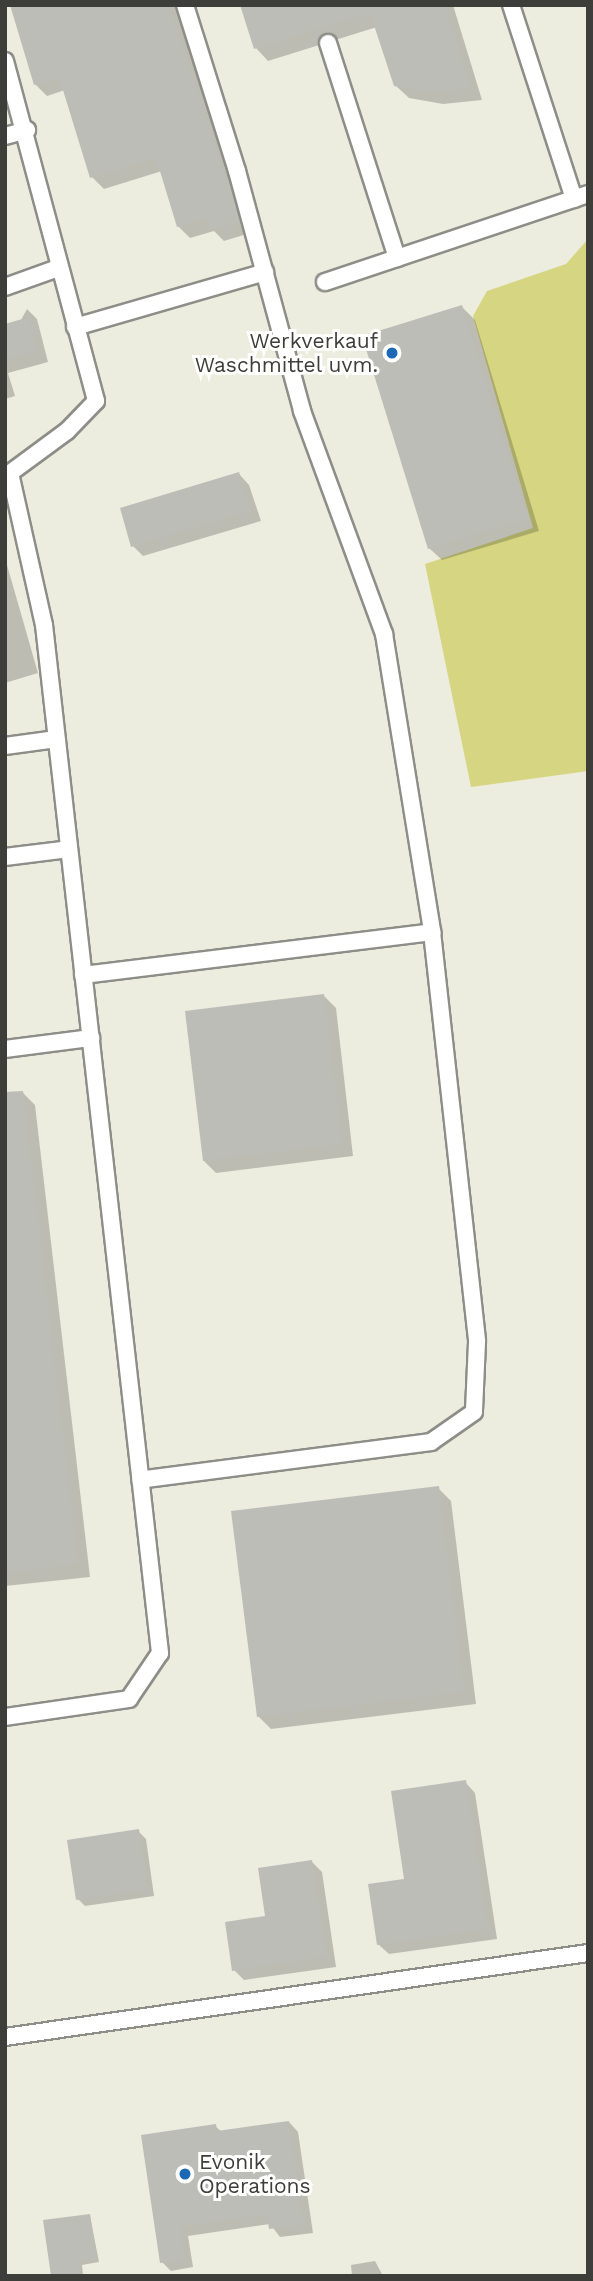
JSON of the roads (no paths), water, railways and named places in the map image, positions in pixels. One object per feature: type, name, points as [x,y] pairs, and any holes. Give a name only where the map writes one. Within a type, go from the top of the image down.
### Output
[{"type":"lane","points":[[140,1480],[431,1442],[474,1412],[477,1342],[432,932],[384,634],[302,411],[265,272],[185,5]]},
{"type":"lane","points":[[325,282],[581,196],[511,5]]},
{"type":"lane","points":[[328,43],[397,258]]},
{"type":"lane","points":[[5,61],[27,130],[58,268],[96,401],[67,431],[10,473],[44,625],[160,1653],[129,1699],[5,1717]]},
{"type":"lane","points":[[5,136],[27,130]]},
{"type":"lane","points":[[5,287],[58,268]]},
{"type":"lane","points":[[75,327],[265,272]]},
{"type":"lane","points":[[5,746],[57,739]]},
{"type":"lane","points":[[5,857],[69,849]]},
{"type":"lane","points":[[83,975],[432,932]]},
{"type":"lane","points":[[5,1049],[91,1038]]},
{"type":"lane","points":[[5,2037],[588,1953]]},
{"type":"place","name":"Werkverkauf Waschmittel uvm.","points":[[392,353]]},
{"type":"place","name":"Evonik Operations","points":[[185,2174]]}]
